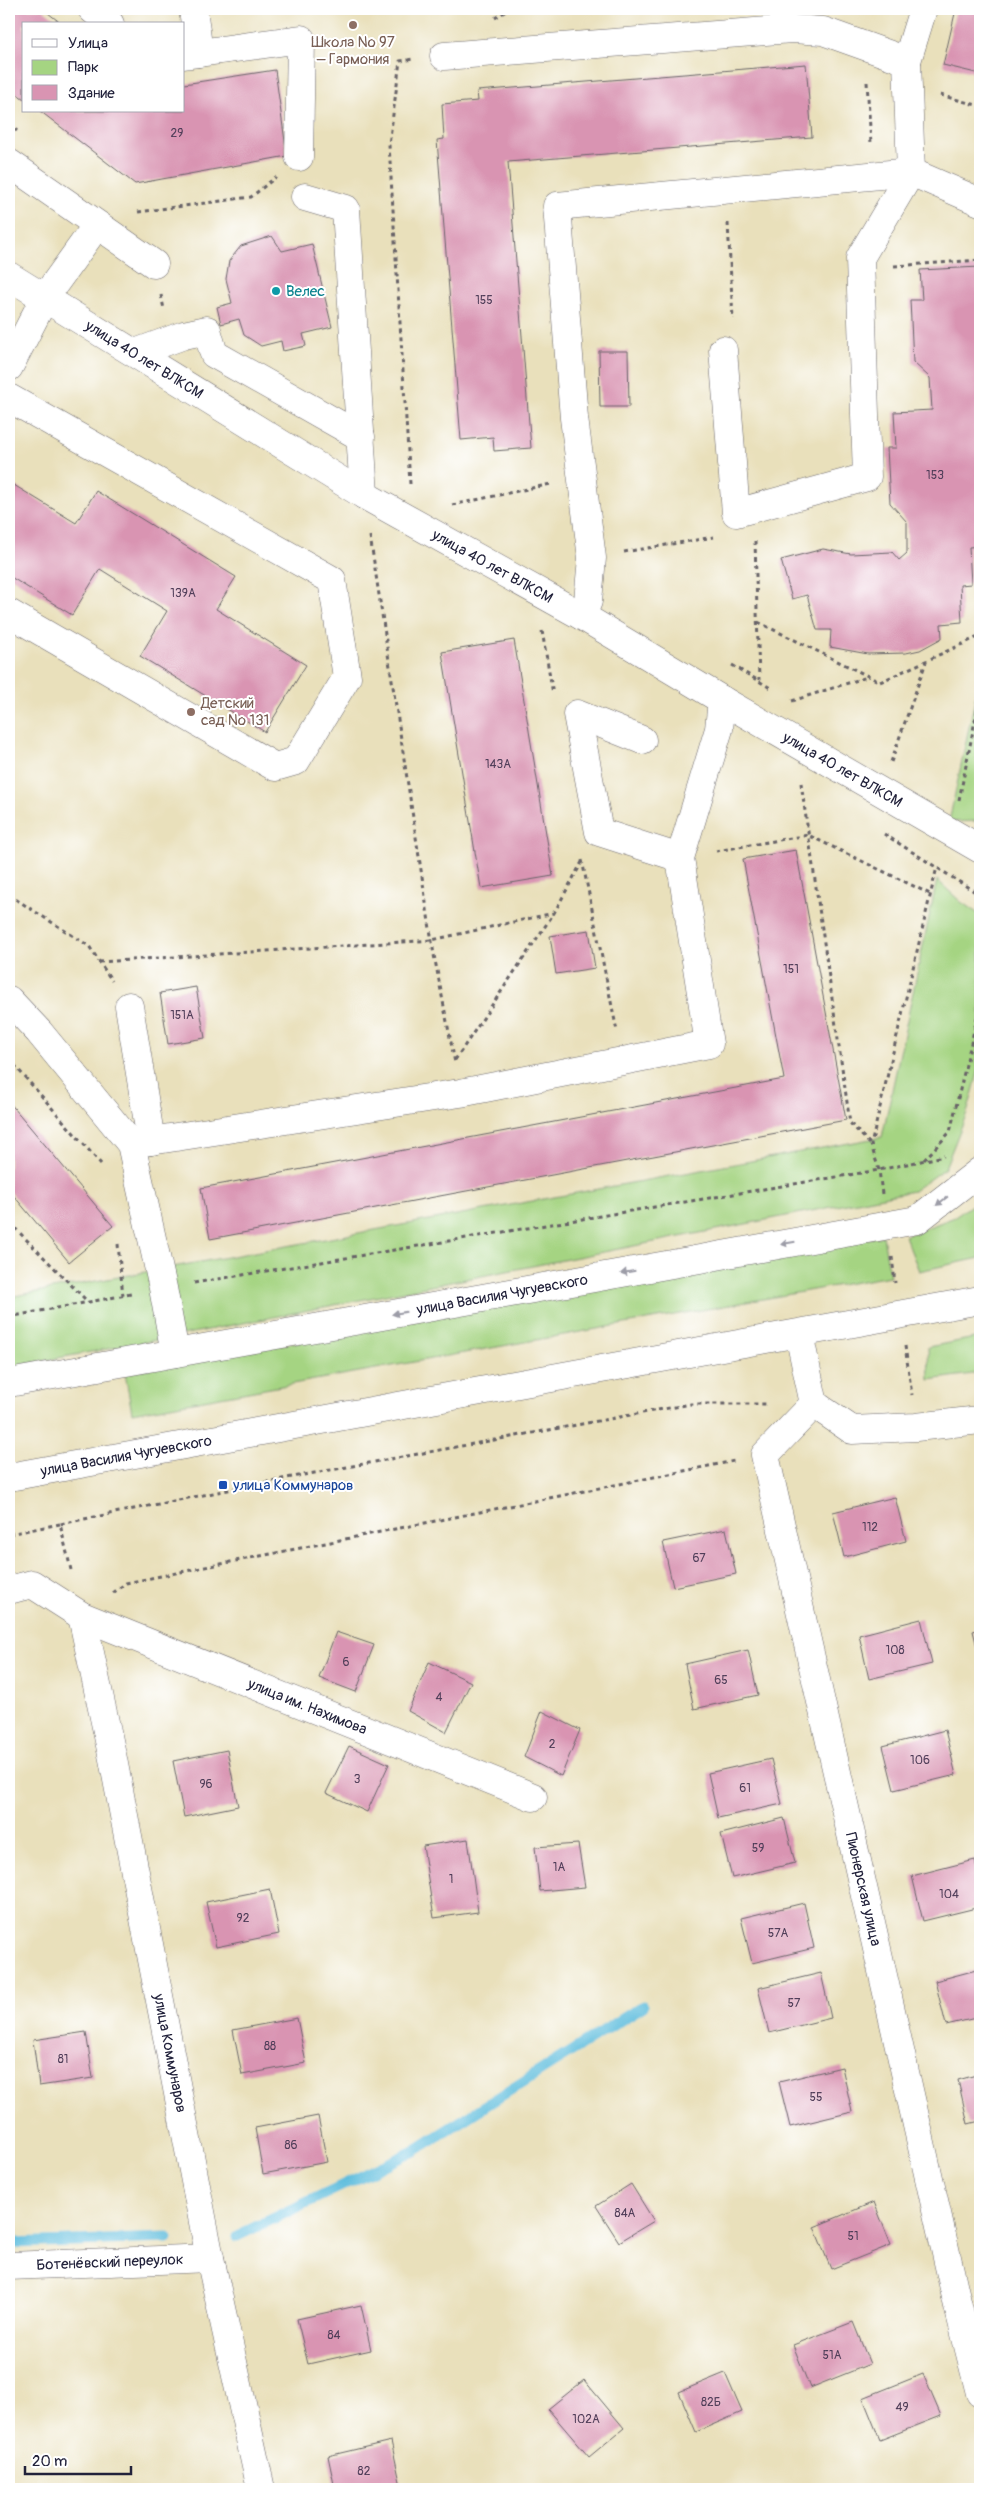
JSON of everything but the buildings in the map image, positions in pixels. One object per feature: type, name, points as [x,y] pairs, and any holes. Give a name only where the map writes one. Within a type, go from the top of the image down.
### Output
[{"type":"street","points":[[92,9],[108,22]]},
{"type":"street","points":[[192,9],[191,54],[301,39],[299,157]]},
{"type":"street","points":[[723,350],[736,513],[867,477],[860,258],[911,172],[907,62],[923,9]]},
{"type":"street","points":[[444,56],[792,29],[823,31],[907,62]]},
{"type":"street","points":[[9,163],[154,264]]},
{"type":"street","points":[[582,616],[588,600],[592,558],[581,478],[557,206],[911,172],[980,202]]},
{"type":"street","points":[[305,197],[346,209],[361,438],[375,500]]},
{"type":"street","points":[[9,367],[45,298],[97,224]]},
{"type":"street","name":"улица 40 лет ВЛКСМ","points":[[9,276],[375,500],[582,616],[722,700],[980,849]]},
{"type":"street","points":[[135,353],[184,335],[207,330],[214,354],[361,438]]},
{"type":"street","points":[[9,398],[332,580],[347,677],[296,761],[275,767],[9,613]]},
{"type":"street","points":[[141,1143],[460,1093],[709,1044],[680,858],[719,729],[722,700]]},
{"type":"street","points":[[642,740],[577,714],[598,832],[680,858]]},
{"type":"street","points":[[9,1000],[141,1143]]},
{"type":"street","points":[[129,1006],[141,1143],[163,1288],[175,1352]]},
{"type":"street","name":"улица Василия Чугуевского","points":[[9,1383],[917,1220],[980,1171]]},
{"type":"street","name":"улица Василия Чугуевского","points":[[9,1477],[980,1300]]},
{"type":"street","points":[[800,1334],[814,1404],[852,1430],[916,1427],[980,1420]]},
{"type":"street","points":[[765,1455],[814,1404]]},
{"type":"street","name":"Пионерская улица","points":[[765,1455],[956,2296],[980,2394]]},
{"type":"street","name":"улица им. Нахимова","points":[[9,1590],[32,1584],[82,1616],[533,1797]]},
{"type":"street","name":"улица Коммунаров","points":[[82,1616],[210,2258],[262,2489]]},
{"type":"street","name":"Ботенёвский переулок","points":[[9,2266],[210,2258]]},
{"type":"path","points":[[410,486],[389,145],[400,61],[444,56]]},
{"type":"path","points":[[9,124],[24,136]]},
{"type":"path","points":[[133,213],[251,197],[299,157]]},
{"type":"path","points":[[723,350],[734,340],[727,190]]},
{"type":"path","points":[[860,268],[980,260]]},
{"type":"path","points":[[450,506],[581,478]]},
{"type":"path","points":[[375,500],[368,524],[432,940],[460,1093]]},
{"type":"path","points":[[592,558],[716,536]]},
{"type":"path","points":[[756,556],[760,681]]},
{"type":"path","points":[[758,622],[880,682],[980,636]]},
{"type":"path","points":[[890,765],[926,662]]},
{"type":"path","points":[[792,701],[868,676]]},
{"type":"path","points":[[958,808],[980,698]]},
{"type":"path","points":[[801,781],[850,1123],[871,1145],[879,1170]]},
{"type":"path","points":[[454,1061],[554,913],[598,832]]},
{"type":"path","points":[[680,858],[808,835],[930,894]]},
{"type":"path","points":[[582,862],[623,1061]]},
{"type":"path","points":[[871,1145],[937,867]]},
{"type":"path","points":[[9,895],[89,946],[129,1006]]},
{"type":"path","points":[[99,962],[432,940],[554,913]]},
{"type":"path","points":[[924,1160],[950,1132],[980,1005]]},
{"type":"path","points":[[9,1058],[108,1172]]},
{"type":"path","points":[[9,1317],[163,1288],[879,1170],[952,1154]]},
{"type":"path","points":[[9,1222],[88,1302]]},
{"type":"path","points":[[117,1235],[123,1296]]},
{"type":"path","points":[[912,1397],[921,1396]]},
{"type":"path","points":[[9,1534],[287,1478],[690,1404],[814,1404]]},
{"type":"path","points":[[60,1524],[82,1616],[126,1583],[765,1455]]},
{"type":"green space","points":[[980,675],[980,821],[949,822]]},
{"type":"green space","points":[[937,880],[961,902],[980,915],[980,1066],[968,1110],[945,1168],[913,1191],[162,1339],[9,1367],[9,1297],[882,1137]]},
{"type":"green space","points":[[980,1199],[980,1258],[919,1271],[905,1236],[955,1217]]},
{"type":"green space","points":[[883,1236],[890,1276],[132,1413],[125,1373]]},
{"type":"green space","points":[[980,1337],[980,1373],[929,1380],[928,1347]]},
{"type":"waterway","points":[[237,2236],[414,2151],[643,2006]]},
{"type":"waterway","points":[[9,2243],[167,2238]]},
{"type":"place","name":"Школа № 97 – Гармония","points":[[353,25]]},
{"type":"place","name":"Велес","points":[[276,291]]},
{"type":"place","name":"Детский сад № 131","points":[[191,712]]},
{"type":"place","name":"улица Коммунаров","points":[[223,1485]]}]
